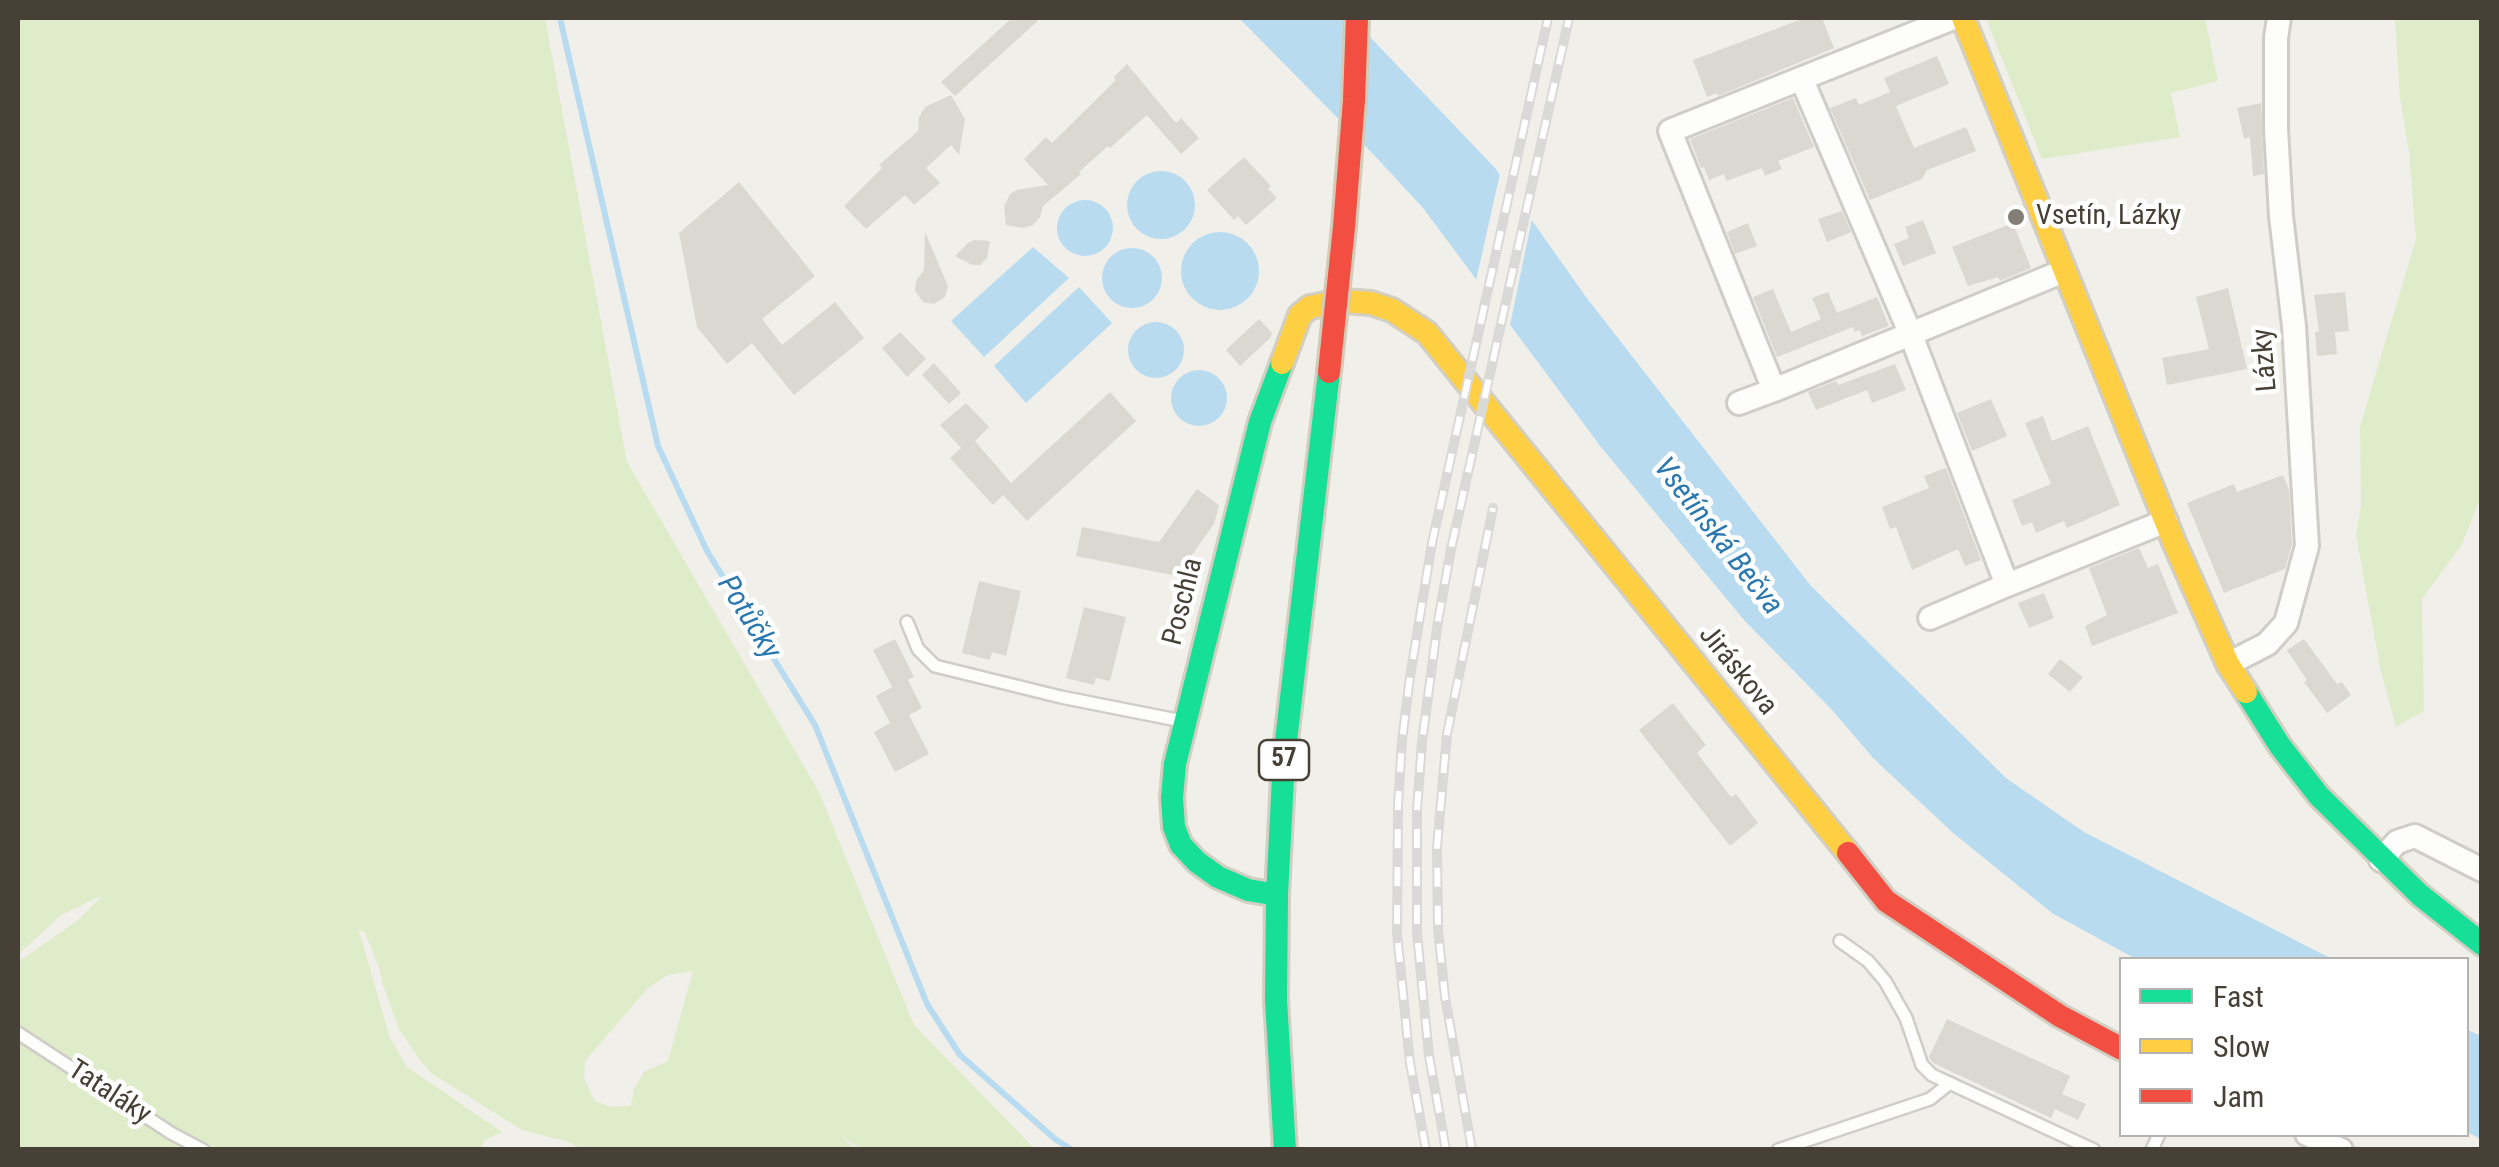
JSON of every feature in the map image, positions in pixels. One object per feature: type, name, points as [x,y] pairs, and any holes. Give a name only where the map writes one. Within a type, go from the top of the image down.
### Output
[{"type":"street","name":"57","points":[[1285,1150],[1276,1000],[1284,758],[1344,226],[1358,18]]},
{"type":"street","points":[[1774,390],[1670,131],[1953,18]]},
{"type":"street","points":[[1963,18],[2166,521],[2228,664],[2280,746],[2319,796],[2381,860],[2482,944]]},
{"type":"street","name":"Lázky","points":[[2228,664],[2267,644],[2286,623],[2307,546],[2294,326],[2276,129],[2279,18]]},
{"type":"street","points":[[1802,80],[1911,335],[2007,585]]},
{"type":"street","points":[[1739,403],[2064,271]]},
{"type":"street","name":"Poschla","points":[[1277,895],[1248,890],[1218,877],[1181,845],[1174,827],[1175,764],[1260,422],[1300,315],[1310,307],[1342,301]]},
{"type":"street","name":"Jiráskova","points":[[1342,301],[1371,303],[1392,310],[1427,333],[1886,901],[2060,1016],[2119,1047]]},
{"type":"street","points":[[1930,618],[2166,521]]},
{"type":"street","points":[[2381,860],[2397,842],[2414,836],[2482,870]]},
{"type":"street","points":[[2313,1137],[2341,1150]]},
{"type":"lane","points":[[907,622],[918,648],[935,666],[1185,721]]},
{"type":"lane","points":[[1840,941],[1868,961],[1886,981],[1906,1018],[1922,1065],[1932,1075],[2094,1150]]},
{"type":"lane","name":"Tataláky","points":[[18,1033],[202,1150]]},
{"type":"lane","points":[[1778,1150],[1930,1099],[1950,1083]]},
{"type":"green space","points":[[18,18],[545,18],[627,462],[819,792],[914,1025],[1035,1149],[861,1149],[838,1134],[856,1149],[583,1150],[522,1130],[431,1073],[399,1029],[379,967],[364,931],[359,931],[390,1038],[407,1067],[502,1132],[485,1140],[480,1149],[18,1149],[18,962],[77,921],[103,895],[61,915],[18,955]],"holes":[[[693,971],[668,1061],[644,1072],[634,1089],[631,1106],[612,1107],[595,1101],[584,1078],[585,1061],[648,988],[668,975]]]},
{"type":"green space","points":[[1986,18],[2205,18],[2218,81],[2171,93],[2180,137],[2042,159]]},
{"type":"green space","points":[[2395,18],[2482,18],[2481,497],[2462,544],[2422,599],[2424,711],[2396,727],[2380,667],[2356,535],[2361,506],[2360,427],[2416,239]]},
{"type":"water","name":"Vsetínská Bečva","points":[[1239,18],[1352,18],[1495,168],[1586,297],[1811,586],[2006,778],[2084,832],[2328,957],[2132,957],[2052,913],[1952,832],[1874,759],[1744,620],[1601,447],[1423,208]]},
{"type":"water","points":[[1161,171],[1174,173],[1185,181],[1193,192],[1193,218],[1185,229],[1174,237],[1161,239],[1148,237],[1137,229],[1129,218],[1127,205],[1129,192],[1137,181],[1148,173]]},
{"type":"water","points":[[1085,200],[1105,208],[1113,228],[1105,248],[1085,256],[1065,248],[1057,228],[1065,208]]},
{"type":"water","points":[[1220,232],[1235,235],[1247,244],[1256,256],[1256,286],[1247,298],[1235,307],[1220,310],[1205,307],[1193,298],[1184,286],[1181,271],[1184,256],[1193,244],[1205,235]]},
{"type":"water","points":[[1033,247],[1069,278],[984,357],[951,321]]},
{"type":"water","points":[[1132,248],[1153,257],[1162,278],[1153,299],[1132,308],[1111,299],[1102,278],[1111,257]]},
{"type":"water","points":[[1079,287],[1112,323],[1026,403],[994,366]]},
{"type":"water","points":[[1156,322],[1176,330],[1184,350],[1176,370],[1156,378],[1136,370],[1128,350],[1136,330]]},
{"type":"water","points":[[1199,370],[1219,378],[1227,398],[1219,418],[1199,426],[1179,418],[1171,398],[1179,378]]},
{"type":"water","points":[[2469,1030],[2481,1036],[2481,1139],[2469,1133]]},
{"type":"pier","points":[[1501,169],[1533,214],[1509,330],[1475,285]]},
{"type":"building","points":[[1012,18],[1041,18],[955,96],[941,82]]},
{"type":"building","points":[[1805,18],[1822,18],[1834,48],[1718,96],[1717,93],[1707,97],[1693,60]]},
{"type":"building","points":[[1937,56],[1949,84],[1896,106],[1914,148],[1966,127],[1976,151],[1927,170],[1922,179],[1870,200],[1830,108],[1856,98],[1859,105],[1890,92],[1884,78]]},
{"type":"building","points":[[1127,64],[1176,123],[1181,118],[1199,138],[1181,154],[1147,115],[1043,206],[1033,225],[1006,225],[1004,206],[1010,194],[1048,185],[1024,159],[1046,137],[1052,143],[1116,80],[1114,77]]},
{"type":"building","points":[[951,95],[965,119],[959,155],[951,145],[926,168],[940,183],[914,205],[905,195],[866,229],[844,206],[882,168],[879,165],[918,131],[925,107]]},
{"type":"building","points":[[1793,98],[1814,147],[1778,161],[1782,169],[1765,176],[1762,168],[1726,181],[1724,174],[1709,180],[1690,139]]},
{"type":"building","points":[[2261,103],[2264,174],[2253,176],[2250,137],[2244,139],[2237,108]]},
{"type":"building","points":[[1244,157],[1277,198],[1246,225],[1238,216],[1234,220],[1207,190]]},
{"type":"building","points":[[739,182],[815,276],[762,319],[782,345],[835,302],[864,338],[794,395],[752,343],[727,364],[697,327],[679,233]]},
{"type":"building","points":[[1842,211],[1851,232],[1827,242],[1818,219]]},
{"type":"building","points":[[1923,220],[1936,253],[1903,266],[1894,244],[1909,238],[1905,227]]},
{"type":"building","points":[[1748,223],[1757,246],[1735,254],[1727,232]]},
{"type":"building","points":[[2013,223],[2031,268],[2000,281],[1998,277],[1968,286],[1952,247]]},
{"type":"building","points":[[925,232],[948,286],[945,297],[934,304],[923,302],[915,291],[916,281],[924,270]]},
{"type":"building","points":[[974,240],[990,241],[987,258],[980,265],[955,256]]},
{"type":"building","points":[[2228,288],[2247,369],[2167,385],[2162,358],[2209,349],[2196,297]]},
{"type":"building","points":[[1773,289],[1791,332],[1821,319],[1812,298],[1828,292],[1837,313],[1877,297],[1889,326],[1862,336],[1853,327],[1777,357],[1753,297]]},
{"type":"building","points":[[2345,292],[2349,331],[2335,332],[2337,354],[2317,356],[2315,332],[2319,332],[2314,295]]},
{"type":"building","points":[[1259,319],[1272,333],[1270,338],[1240,366],[1226,350]]},
{"type":"building","points":[[900,332],[926,359],[907,377],[882,348]]},
{"type":"building","points":[[934,363],[961,393],[949,404],[922,375]]},
{"type":"building","points":[[1895,364],[1906,390],[1872,403],[1867,390],[1816,410],[1808,392]]},
{"type":"building","points":[[1110,392],[1136,421],[1027,521],[1003,495],[993,505],[950,458],[961,448],[940,425],[966,403],[989,427],[975,441],[1011,483]]},
{"type":"building","points":[[1991,399],[2007,436],[1972,451],[1957,413]]},
{"type":"building","points":[[2043,416],[2052,441],[2088,426],[2120,505],[2067,528],[2064,521],[2036,533],[2032,522],[2022,526],[2012,500],[2051,484],[2025,423]]},
{"type":"building","points":[[1946,468],[1981,560],[1965,566],[1958,549],[1912,570],[1896,527],[1890,529],[1882,507],[1929,488],[1924,476]]},
{"type":"building","points":[[2283,475],[2289,490],[2292,544],[2285,569],[2224,593],[2187,503],[2234,484],[2237,492]]},
{"type":"building","points":[[1197,489],[1219,505],[1214,524],[1177,576],[1076,556],[1082,527],[1159,542]]},
{"type":"building","points":[[2139,548],[2148,568],[2158,564],[2178,613],[2092,646],[2085,626],[2107,615],[2089,568]]},
{"type":"building","points":[[979,581],[1021,591],[1006,656],[992,652],[990,660],[962,653]]},
{"type":"building","points":[[2044,593],[2054,618],[2029,628],[2018,603]]},
{"type":"building","points":[[1084,607],[1126,617],[1110,681],[1096,678],[1094,685],[1066,678]]},
{"type":"building","points":[[895,639],[914,677],[908,680],[922,708],[909,715],[929,754],[895,772],[874,732],[890,723],[876,696],[892,687],[873,650]]},
{"type":"building","points":[[2304,639],[2337,684],[2342,682],[2351,695],[2327,713],[2287,650]]},
{"type":"building","points":[[2060,659],[2083,677],[2070,692],[2048,674]]},
{"type":"building","points":[[1673,703],[1706,745],[1697,753],[1731,797],[1736,794],[1758,823],[1730,846],[1639,730]]},
{"type":"building","points":[[1947,1019],[2070,1076],[2062,1094],[2086,1104],[2078,1120],[2055,1109],[2051,1118],[1933,1063],[1929,1057]]},
{"type":"waterway","name":"Potůčky","points":[[560,18],[658,446],[707,551],[815,725],[927,1004],[960,1055],[1072,1150]]},
{"type":"railway","points":[[1426,1150],[1410,1063],[1397,933],[1402,741],[1432,543],[1548,18]]},
{"type":"railway","points":[[1446,1150],[1429,1056],[1417,934],[1417,810],[1422,742],[1451,549],[1569,18]]},
{"type":"railway","points":[[1472,1150],[1445,997],[1438,929],[1437,847],[1447,734],[1493,508]]},
{"type":"traffic: fast","points":[[1277,895],[1248,890],[1218,877],[1197,862],[1181,845],[1174,827],[1172,798],[1175,764],[1260,422],[1282,363]]},
{"type":"traffic: fast","points":[[1285,1150],[1276,1000],[1284,758],[1329,372]]},
{"type":"traffic: fast","points":[[2246,692],[2280,746],[2319,796],[2420,895],[2482,944]]},
{"type":"traffic: slow","points":[[1963,18],[2174,542],[2228,664],[2246,692]]},
{"type":"traffic: slow","points":[[1282,363],[1300,315],[1310,307],[1342,301],[1371,303],[1392,310],[1427,333],[1848,853]]},
{"type":"traffic: jam","points":[[1329,372],[1344,227],[1357,18]]},
{"type":"traffic: jam","points":[[1848,853],[1886,901],[2060,1016],[2119,1047]]},
{"type":"place","name":"Vsetín, Lázky","points":[[2016,217]]}]
